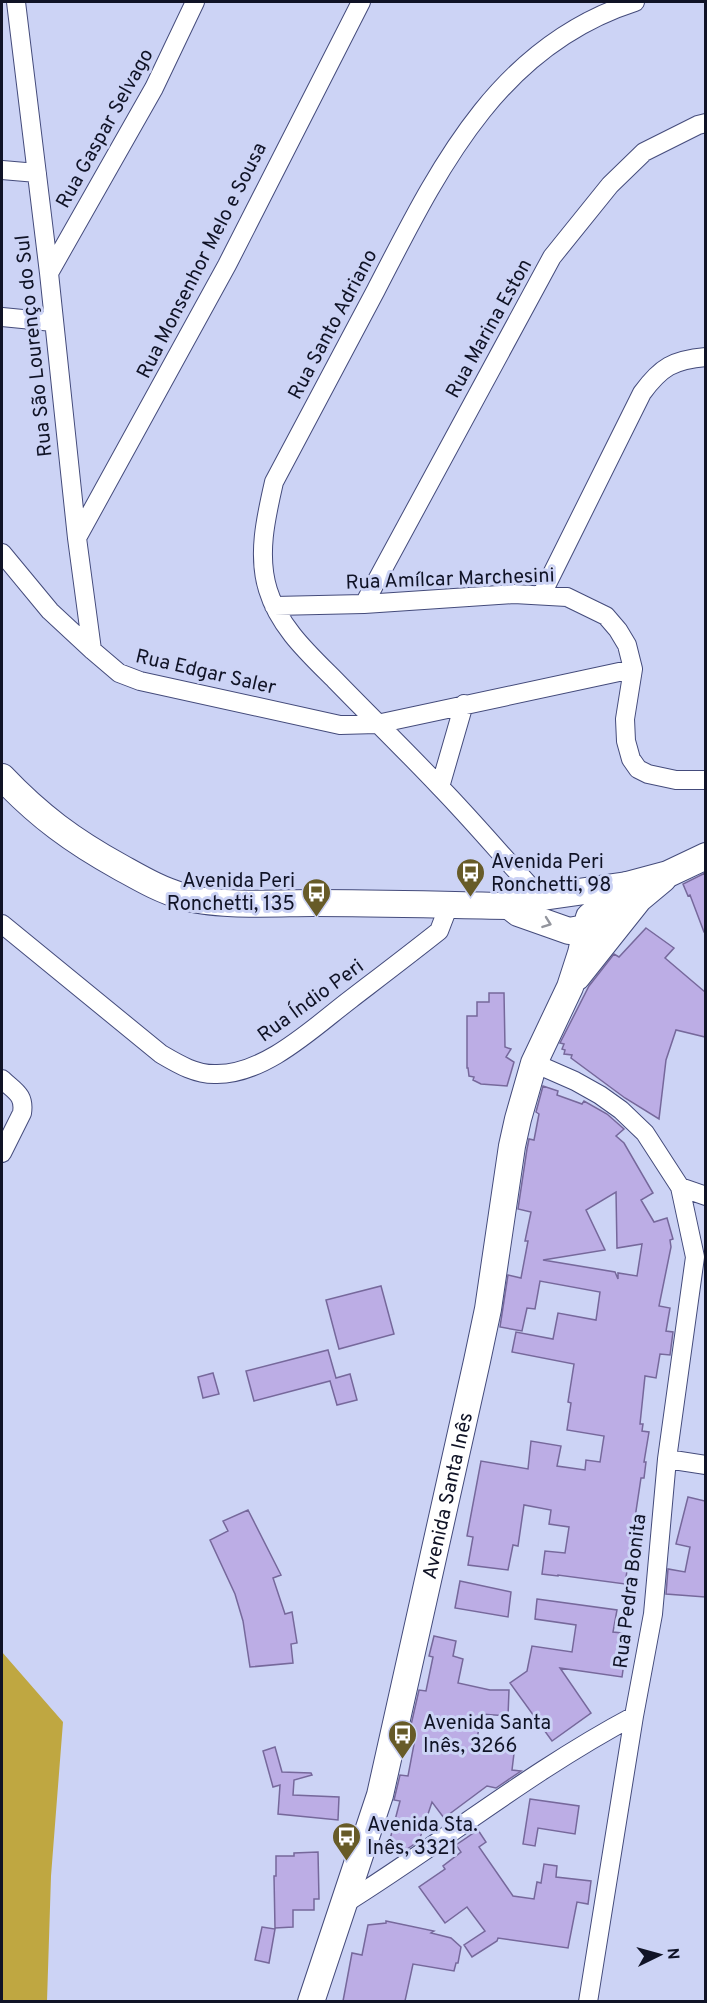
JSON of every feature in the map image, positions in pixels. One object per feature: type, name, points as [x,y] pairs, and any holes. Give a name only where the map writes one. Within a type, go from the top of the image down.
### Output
[{"type":"main road","points":[[2,777],[28,805],[48,822],[86,848],[143,880],[183,897],[215,901],[509,906],[543,897],[633,892]]},
{"type":"main road","points":[[509,906],[518,913],[569,931],[591,924],[633,892],[705,856]]},
{"type":"main road","name":"Avenida Santa Inês","points":[[570,987],[598,952],[633,892]]},
{"type":"main road","points":[[543,897],[591,924],[598,952]]},
{"type":"main road","name":"Avenida Santa Inês","points":[[311,2001],[380,1796],[488,1309],[512,1146],[520,1110],[534,1064],[570,987],[591,924]]},
{"type":"street","name":"Rua São Lourenço do Sul","points":[[16,2],[49,273],[77,538],[92,650]]},
{"type":"street","name":"Rua Gaspar Selvago","points":[[49,273],[154,88],[195,2]]},
{"type":"street","name":"Rua Monsenhor Melo e Sousa","points":[[77,538],[227,265],[361,2]]},
{"type":"street","name":"Rua Santo Adriano","points":[[543,897],[529,885],[440,787],[311,655],[286,626],[274,606],[268,588],[263,563],[264,532],[274,482],[423,199],[453,149],[484,107],[517,72],[544,49],[575,27],[605,11],[635,2]]},
{"type":"street","name":"Rua Marina Eston","points":[[364,604],[552,257],[610,185],[644,152],[705,123]]},
{"type":"street","points":[[2,170],[37,173]]},
{"type":"street","points":[[2,316],[53,322]]},
{"type":"street","points":[[542,594],[642,393],[655,375],[669,364],[705,357]]},
{"type":"street","name":"Rua Edgar Saler","points":[[2,553],[50,611],[119,673],[140,681],[340,725],[377,724],[633,669]]},
{"type":"street","name":"Rua Amílcar Marchesini","points":[[274,606],[364,604],[502,595],[542,594],[567,597],[606,616],[627,645],[633,669],[625,719],[626,741],[631,759],[638,769],[648,774],[676,780],[705,780]]},
{"type":"street","points":[[440,787],[464,704]]},
{"type":"street","name":"Rua Índio Peri","points":[[2,924],[161,1054],[184,1067],[203,1073],[217,1074],[235,1072],[266,1060],[294,1043],[439,931],[449,905]]},
{"type":"street","points":[[534,1064],[575,1081],[621,1110],[645,1133],[680,1186],[705,1196]]},
{"type":"street","points":[[2,1079],[22,1098],[23,1106],[22,1113],[2,1153]]},
{"type":"street","name":"Rua Pedra Bonita","points":[[588,2001],[634,1716],[653,1614],[667,1459],[700,1251],[680,1186]]},
{"type":"street","points":[[667,1459],[705,1465]]},
{"type":"street","points":[[344,1904],[400,1869],[496,1800],[597,1736],[634,1716]]},
{"type":"shaded area","points":[[2,1652],[63,1722],[51,1876],[47,2001],[2,2001]]},
{"type":"building","points":[[705,873],[704,932],[690,895],[688,896],[683,884]]},
{"type":"building","points":[[646,928],[674,948],[665,958],[705,992],[705,1037],[676,1030],[666,1060],[659,1119],[625,1098],[571,1058],[572,1055],[564,1054],[565,1050],[562,1049],[564,1044],[560,1043],[589,986],[614,954],[619,957]]},
{"type":"building","points":[[489,993],[504,993],[505,1047],[511,1049],[506,1057],[514,1062],[507,1086],[481,1084],[473,1080],[474,1077],[469,1076],[467,1068],[467,1016],[477,1016],[477,1002],[489,1002]]},
{"type":"building","points":[[543,1086],[558,1091],[557,1095],[582,1104],[584,1101],[607,1114],[624,1129],[616,1136],[624,1143],[653,1193],[641,1200],[654,1222],[667,1218],[673,1239],[670,1240],[671,1247],[659,1306],[670,1308],[666,1331],[673,1332],[670,1355],[660,1354],[656,1378],[645,1376],[640,1424],[643,1424],[642,1431],[649,1432],[644,1478],[641,1478],[625,1584],[542,1574],[545,1551],[565,1553],[569,1527],[549,1524],[551,1510],[524,1505],[518,1546],[513,1545],[508,1570],[468,1565],[473,1537],[467,1536],[481,1461],[528,1469],[531,1441],[561,1446],[557,1466],[585,1470],[586,1460],[600,1462],[604,1436],[567,1430],[571,1403],[568,1402],[574,1364],[512,1352],[516,1332],[553,1339],[558,1313],[596,1320],[600,1292],[540,1281],[535,1309],[527,1308],[522,1331],[500,1327],[508,1275],[521,1278],[528,1241],[525,1241],[531,1212],[518,1209],[529,1139],[534,1140],[539,1114],[536,1112]],"holes":[[[616,1192],[617,1248],[642,1244],[637,1276],[618,1273],[618,1279],[615,1272],[543,1260],[605,1250],[586,1210]]]},
{"type":"building","points":[[381,1286],[394,1334],[339,1349],[326,1300]]},
{"type":"building","points":[[328,1350],[336,1378],[350,1374],[357,1400],[337,1405],[330,1381],[254,1401],[246,1371]]},
{"type":"building","points":[[213,1373],[219,1394],[203,1398],[198,1377]]},
{"type":"building","points":[[688,1497],[705,1501],[705,1597],[666,1594],[668,1569],[685,1572],[690,1547],[676,1544]]},
{"type":"building","points":[[248,1510],[281,1575],[273,1578],[285,1614],[292,1612],[297,1643],[291,1644],[293,1663],[250,1667],[243,1621],[235,1594],[210,1540],[228,1531],[223,1521]]},
{"type":"building","points":[[460,1581],[511,1592],[508,1617],[455,1608]]},
{"type":"building","points":[[537,1599],[617,1610],[613,1632],[622,1633],[620,1649],[626,1649],[622,1677],[560,1668],[591,1713],[552,1741],[510,1683],[527,1671],[532,1646],[572,1652],[576,1625],[535,1619]]},
{"type":"building","points":[[434,1636],[456,1641],[453,1656],[463,1659],[458,1683],[490,1690],[509,1690],[508,1716],[481,1714],[477,1740],[515,1745],[512,1770],[521,1771],[496,1788],[487,1786],[444,1818],[432,1802],[419,1841],[404,1851],[388,1847],[400,1801],[394,1800],[400,1775],[408,1776],[415,1739],[408,1738],[419,1690],[426,1691],[433,1657],[429,1656]]},
{"type":"building","points":[[275,1747],[282,1772],[311,1773],[312,1775],[294,1780],[293,1795],[339,1797],[338,1820],[278,1814],[280,1785],[273,1787],[263,1751]]},
{"type":"building","points":[[530,1799],[579,1806],[575,1834],[538,1828],[535,1846],[523,1844]]},
{"type":"building","points":[[478,1830],[486,1842],[479,1847],[513,1896],[534,1899],[537,1882],[541,1883],[544,1864],[557,1866],[556,1877],[591,1881],[588,1904],[577,1902],[568,1948],[498,1938],[497,1941],[472,1957],[464,1945],[485,1931],[467,1907],[445,1923],[419,1887],[445,1869],[443,1866],[461,1852],[456,1845]]},
{"type":"building","points":[[318,1852],[319,1899],[314,1899],[314,1910],[293,1910],[293,1927],[275,1928],[276,1856]]},
{"type":"building","points":[[386,1921],[434,1931],[431,1933],[451,1938],[461,1947],[454,1971],[413,1964],[405,2001],[343,2001],[352,1953],[362,1955],[368,1925],[386,1923]]},
{"type":"building","points":[[262,1927],[275,1929],[269,1963],[255,1960]]},
{"type":"place","name":"Avenida Peri Ronchetti, 98","points":[[470,898]]},
{"type":"place","name":"Avenida Peri Ronchetti, 135","points":[[316,918]]},
{"type":"place","name":"Avenida Santa Inês, 3266","points":[[402,1760]]},
{"type":"place","name":"Avenida Sta. Inês, 3321","points":[[346,1862]]}]
